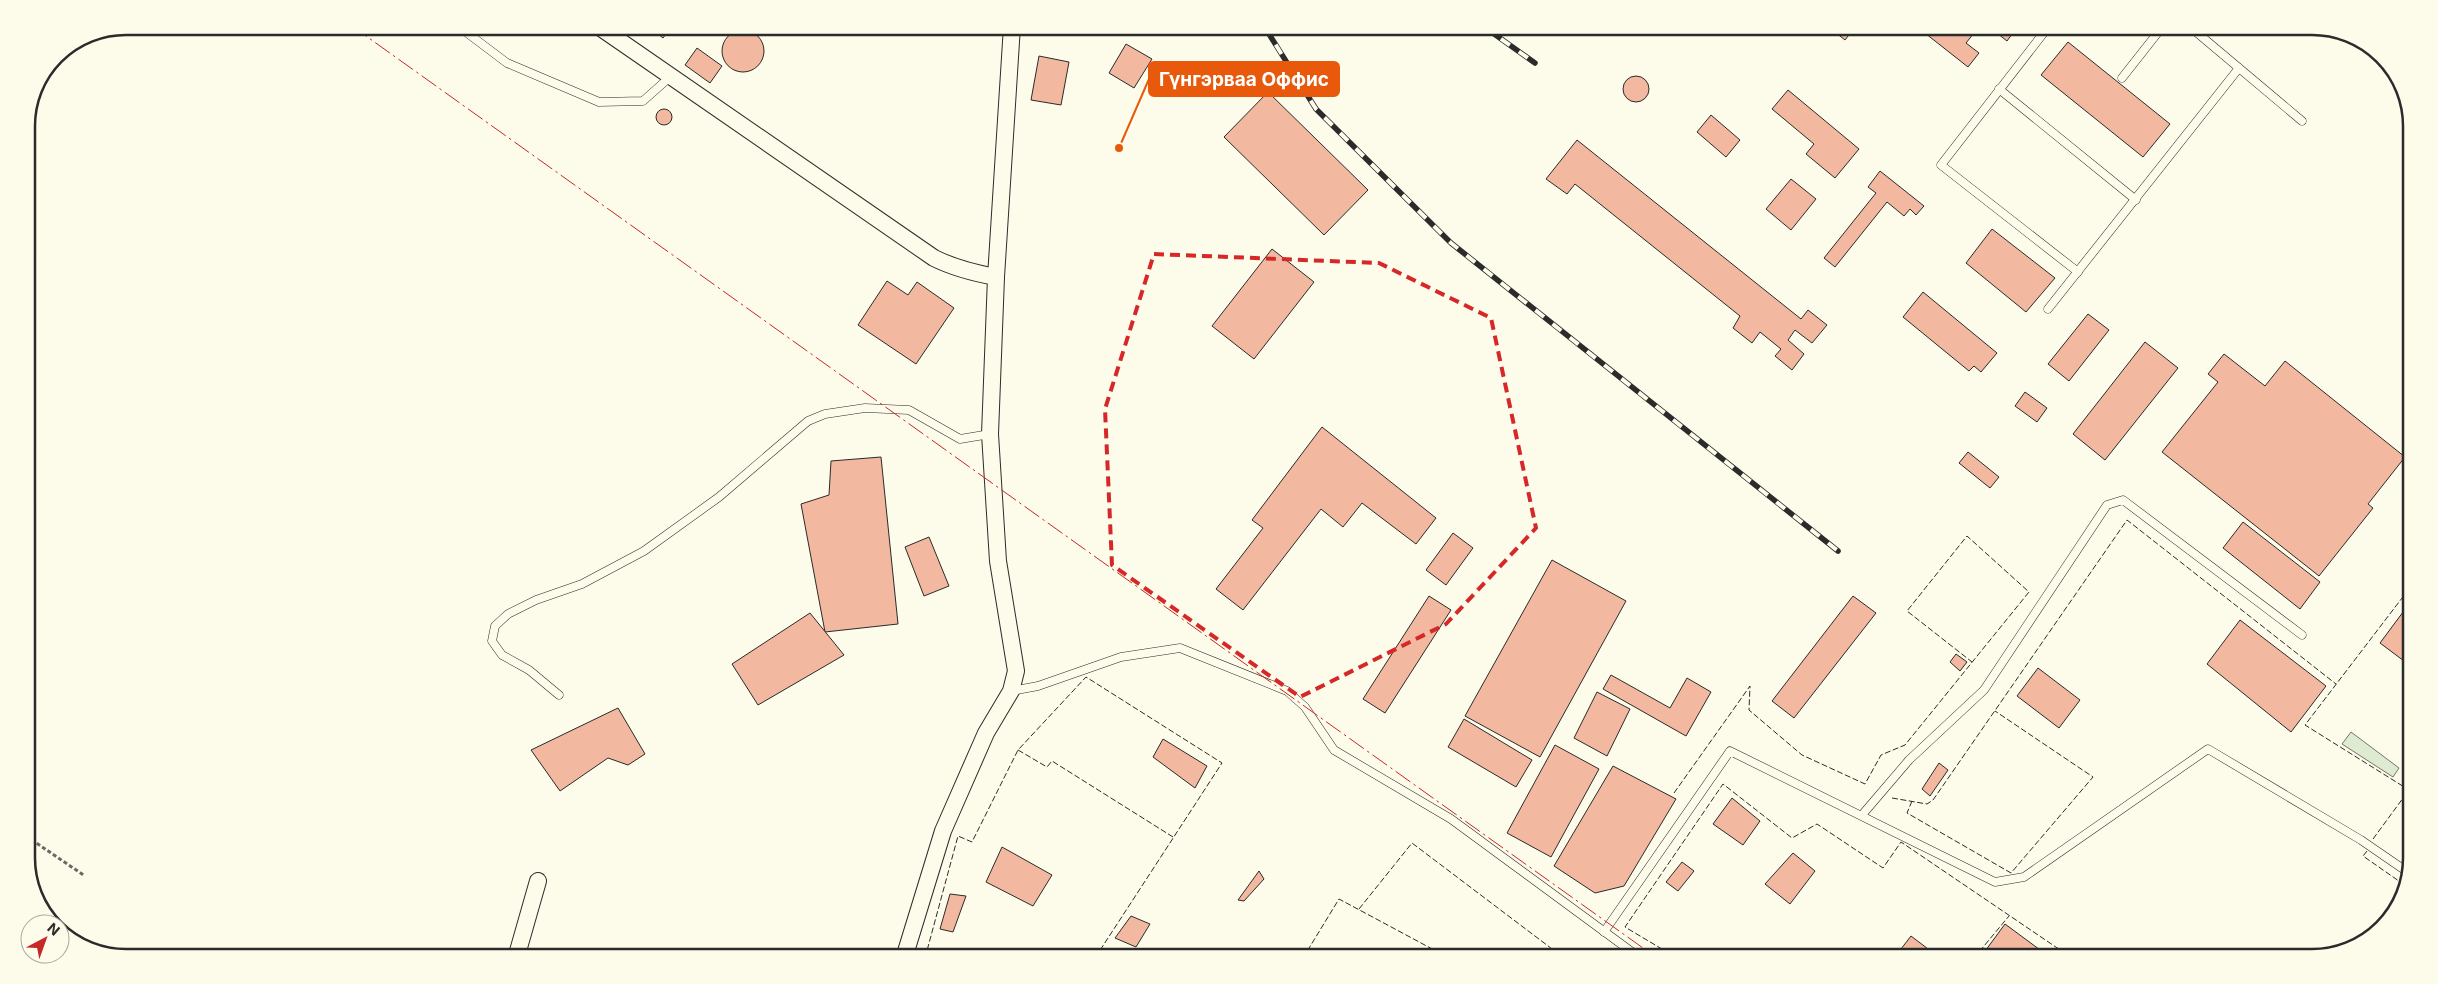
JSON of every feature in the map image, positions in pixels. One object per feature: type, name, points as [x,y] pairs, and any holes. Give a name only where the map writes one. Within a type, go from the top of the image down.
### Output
[{"type":"street","points":[[611,35],[934,258],[949,266],[968,272],[996,277]]},
{"type":"street","points":[[907,949],[943,831],[986,733],[1011,691],[1016,671],[998,561],[990,434],[996,277],[1011,35]]},
{"type":"street","points":[[519,949],[538,881]]},
{"type":"lane","points":[[470,35],[507,63],[599,102],[643,101],[670,77]]},
{"type":"lane","points":[[2042,35],[1941,165],[2078,272]]},
{"type":"lane","points":[[2122,78],[2155,35]]},
{"type":"lane","points":[[2200,35],[2302,121]]},
{"type":"lane","points":[[2048,309],[2239,68]]},
{"type":"lane","points":[[2000,89],[2136,200]]},
{"type":"lane","points":[[559,695],[529,670],[502,655],[492,641],[495,626],[508,614],[536,600],[582,584],[644,551],[719,497],[808,422],[825,414],[865,408],[909,410],[960,439],[990,434]]},
{"type":"lane","points":[[1862,815],[1909,760],[1984,690],[2107,505],[2123,500],[2302,635]]},
{"type":"lane","points":[[1011,691],[1038,686],[1121,657],[1180,648],[1288,691],[1305,707],[1334,750],[1451,819],[1628,949]]},
{"type":"lane","points":[[1604,932],[1730,751],[1995,882],[2024,878],[2208,749],[2361,840],[2402,868]]},
{"type":"path","points":[[35,842],[85,876]]},
{"type":"highlighted area","points":[[1154,254],[1379,263],[1491,318],[1536,528],[1446,624],[1300,697],[1112,565],[1105,409]]},
{"type":"green space","points":[[2351,732],[2399,768],[2393,777],[2342,744]]},
{"type":"building","points":[[729,35],[757,35],[764,47],[761,63],[755,69],[747,72],[731,69],[725,63],[722,55],[723,43]]},
{"type":"building","points":[[1839,35],[1849,35],[1845,40]]},
{"type":"building","points":[[1927,35],[1972,35],[1966,43],[1979,53],[1968,67]]},
{"type":"building","points":[[1999,35],[2011,35],[2007,41]]},
{"type":"building","points":[[2068,42],[2170,124],[2143,157],[2041,75]]},
{"type":"building","points":[[1126,44],[1152,59],[1134,88],[1109,73]]},
{"type":"building","points":[[697,48],[722,66],[710,83],[685,65]]},
{"type":"building","points":[[1039,56],[1069,62],[1061,105],[1031,100]]},
{"type":"building","points":[[1636,76],[1645,80],[1649,89],[1645,98],[1636,102],[1627,98],[1623,89],[1627,80]]},
{"type":"building","points":[[1788,90],[1859,149],[1835,178],[1806,154],[1814,144],[1772,109]]},
{"type":"building","points":[[1268,92],[1368,190],[1324,235],[1224,137]]},
{"type":"building","points":[[664,109],[670,111],[672,117],[670,123],[664,125],[658,123],[656,117],[658,111]]},
{"type":"building","points":[[1711,115],[1740,140],[1726,157],[1697,132]]},
{"type":"building","points":[[1577,140],[1801,319],[1808,310],[1827,325],[1812,343],[1795,330],[1788,340],[1804,354],[1792,370],[1775,356],[1781,349],[1760,332],[1752,343],[1733,328],[1740,316],[1575,184],[1567,194],[1546,179]]},
{"type":"building","points":[[1880,171],[1924,206],[1916,215],[1910,209],[1904,216],[1887,202],[1835,267],[1824,258],[1876,193],[1868,187]]},
{"type":"building","points":[[1791,179],[1816,199],[1791,230],[1766,209]]},
{"type":"building","points":[[1992,229],[2055,278],[2026,312],[1966,263]]},
{"type":"building","points":[[1272,249],[1314,282],[1254,359],[1212,326]]},
{"type":"building","points":[[887,281],[908,295],[917,282],[954,308],[916,364],[858,325]]},
{"type":"building","points":[[1923,292],[1997,353],[1981,372],[1974,366],[1969,371],[1903,317]]},
{"type":"building","points":[[2088,314],[2109,330],[2069,381],[2048,364]]},
{"type":"building","points":[[2145,342],[2178,368],[2105,460],[2073,434]]},
{"type":"building","points":[[2224,354],[2265,386],[2285,361],[2403,455],[2403,460],[2368,504],[2373,508],[2319,576],[2162,452],[2218,382],[2208,374]]},
{"type":"building","points":[[2025,392],[2047,408],[2037,422],[2015,406]]},
{"type":"building","points":[[1322,427],[1436,518],[1416,544],[1362,503],[1343,527],[1321,509],[1243,610],[1216,589],[1263,528],[1252,520]]},
{"type":"building","points":[[1968,452],[1999,477],[1990,488],[1959,463]]},
{"type":"building","points":[[881,457],[898,624],[825,632],[801,504],[829,495],[831,461]]},
{"type":"building","points":[[2243,522],[2320,582],[2300,609],[2223,548]]},
{"type":"building","points":[[1453,533],[1473,548],[1446,585],[1426,570]]},
{"type":"building","points":[[929,537],[949,586],[924,596],[905,547]]},
{"type":"building","points":[[1552,560],[1626,601],[1540,757],[1465,716]]},
{"type":"building","points":[[1429,596],[1451,610],[1385,713],[1363,699]]},
{"type":"building","points":[[1853,596],[1876,613],[1794,718],[1772,701]]},
{"type":"building","points":[[2403,612],[2403,660],[2380,643]]},
{"type":"building","points":[[810,613],[844,655],[758,705],[732,664]]},
{"type":"building","points":[[2240,620],[2326,686],[2291,732],[2207,664]]},
{"type":"building","points":[[1956,654],[1967,662],[1960,671],[1950,662]]},
{"type":"building","points":[[2038,668],[2080,700],[2059,728],[2017,696]]},
{"type":"building","points":[[1611,675],[1670,708],[1687,678],[1711,692],[1686,736],[1603,689]]},
{"type":"building","points":[[1597,692],[1630,709],[1607,756],[1574,738]]},
{"type":"building","points":[[618,708],[645,754],[628,765],[608,758],[560,791],[531,750]]},
{"type":"building","points":[[1464,719],[1532,760],[1516,787],[1448,747]]},
{"type":"building","points":[[1163,739],[1207,766],[1195,788],[1153,757]]},
{"type":"building","points":[[1555,745],[1599,769],[1551,857],[1507,833]]},
{"type":"building","points":[[1939,763],[1948,770],[1930,796],[1922,789]]},
{"type":"building","points":[[1613,766],[1676,799],[1624,886],[1595,893],[1554,866]]},
{"type":"building","points":[[1732,798],[1760,821],[1743,845],[1713,824]]},
{"type":"building","points":[[1002,847],[1052,875],[1033,906],[986,882]]},
{"type":"building","points":[[1793,853],[1815,871],[1790,904],[1765,884]]},
{"type":"building","points":[[1682,862],[1694,871],[1678,891],[1666,882]]},
{"type":"building","points":[[1259,871],[1264,879],[1244,901],[1238,900]]},
{"type":"building","points":[[950,894],[966,896],[953,932],[940,929]]},
{"type":"building","points":[[1131,916],[1150,924],[1136,947],[1115,938]]},
{"type":"building","points":[[2005,924],[2039,949],[1987,949]]},
{"type":"building","points":[[1911,936],[1928,949],[1901,949]]},
{"type":"railway","points":[[1270,35],[1316,109],[1451,243],[1838,551]]},
{"type":"railway","points":[[1496,35],[1535,63]]},
{"type":"fence","points":[[1892,798],[1927,804],[1933,800],[2127,520],[2336,684]]},
{"type":"fence","points":[[1674,793],[1750,686],[1749,710],[1802,755],[1865,784],[1881,755],[1905,745],[2029,592],[1967,536],[1907,611],[1972,662]]},
{"type":"fence","points":[[2403,597],[2305,725],[2403,786]]},
{"type":"fence","points":[[927,949],[958,836],[972,842],[1018,750],[1086,677],[1222,763],[1101,949]]},
{"type":"fence","points":[[1912,801],[1907,813],[2011,873],[2093,777],[1995,711]]},
{"type":"fence","points":[[1018,750],[1047,767],[1052,761],[1173,837]]},
{"type":"fence","points":[[1662,949],[1625,927],[1723,784],[1792,838],[1817,824],[1883,868],[1901,842],[2059,949]]},
{"type":"fence","points":[[2373,839],[2403,798]]},
{"type":"fence","points":[[1359,909],[1412,843],[1552,949]]},
{"type":"fence","points":[[2367,851],[2363,856],[2400,882]]},
{"type":"fence","points":[[1308,949],[1339,899],[1432,949]]},
{"type":"fence","points":[[1982,949],[2009,916]]},
{"type":"power","points":[[365,35],[1644,949]]},
{"type":"place","name":"Гүнгэрваа Оффис","points":[[1119,148]]}]
